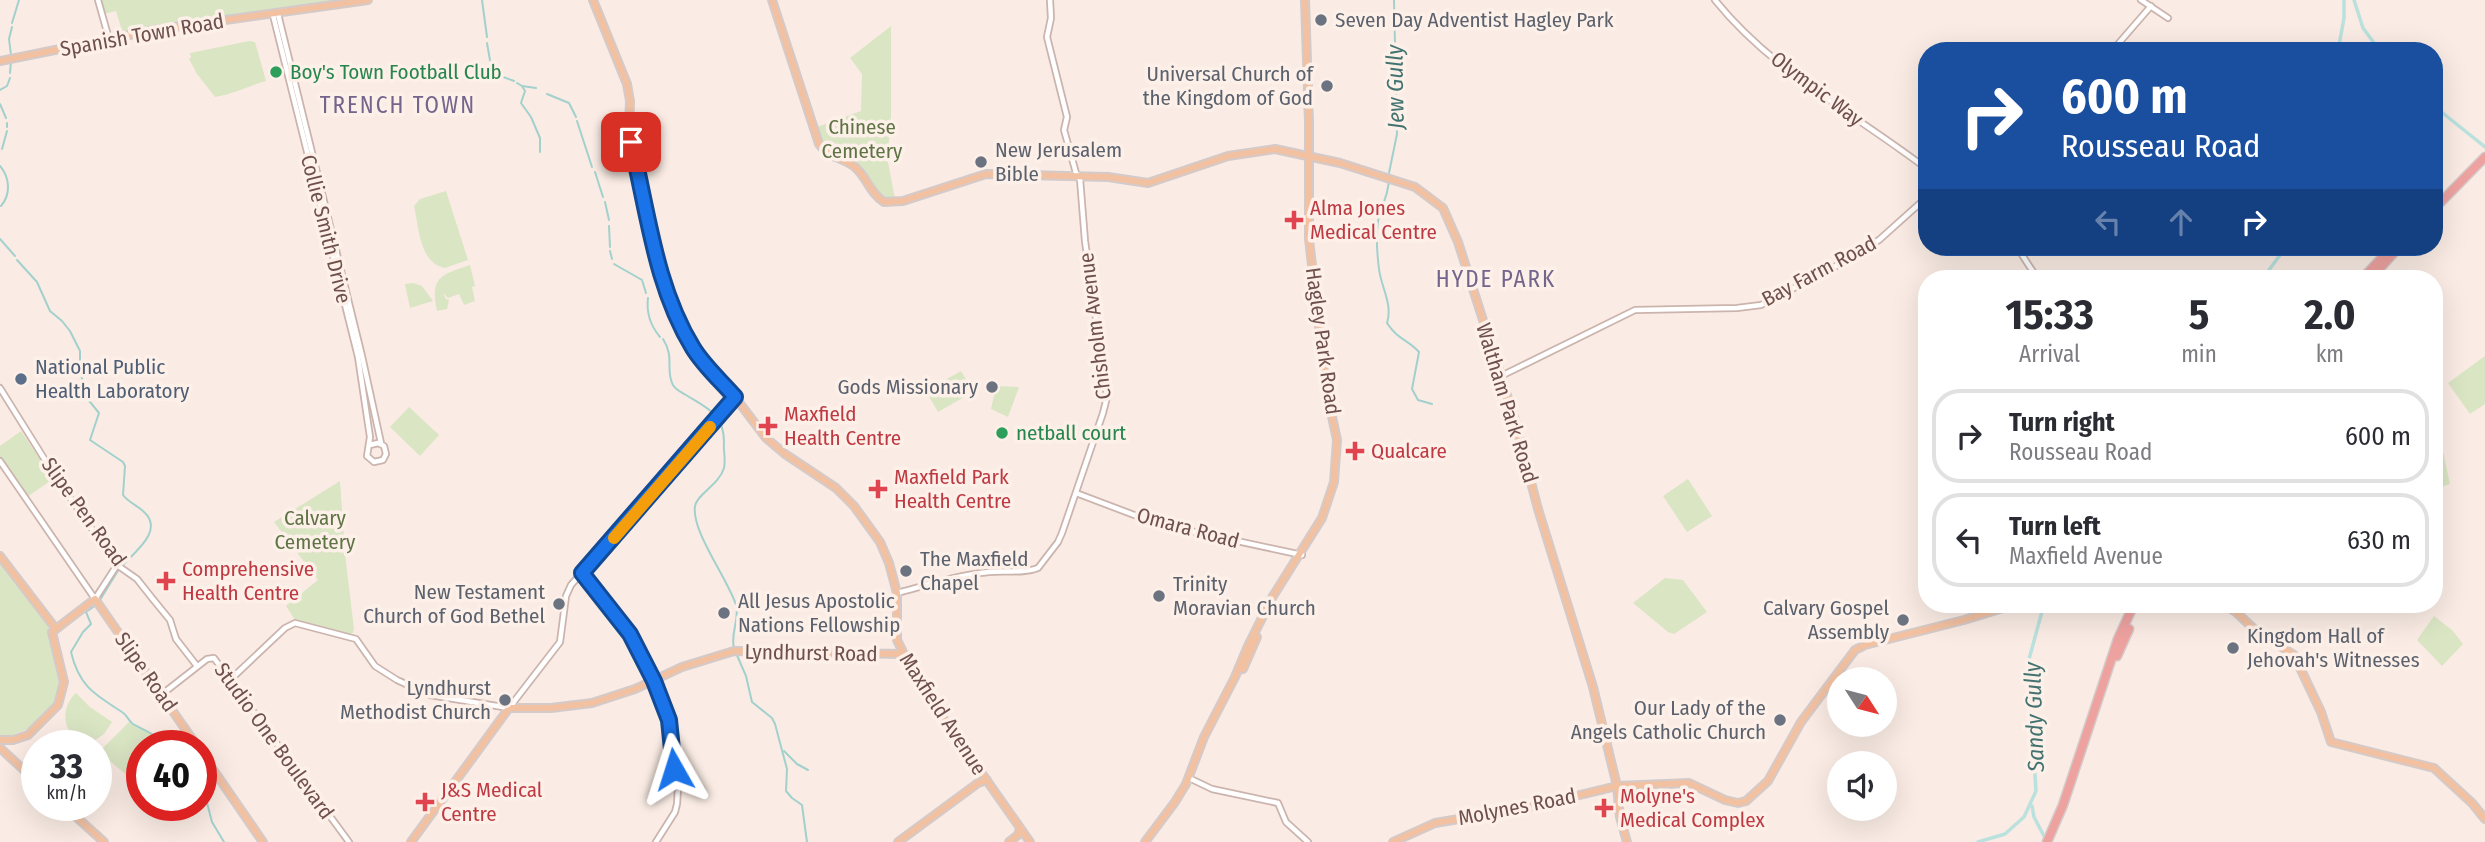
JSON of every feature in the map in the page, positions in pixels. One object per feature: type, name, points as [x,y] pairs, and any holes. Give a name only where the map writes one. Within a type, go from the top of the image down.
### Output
[{"type":"highway","points":[[2443,193],[2483,155]]},
{"type":"highway","points":[[2443,199],[2483,155]]},
{"type":"highway","points":[[2370,270],[2384,256]]},
{"type":"highway","points":[[2378,270],[2391,256]]},
{"type":"highway","points":[[2050,842],[2082,762],[2134,613]]},
{"type":"main road","name":"Spanish Town Road","points":[[0,61],[154,30],[368,0]]},
{"type":"main road","name":"Maxfield Avenue","points":[[593,0],[627,83],[631,142],[649,226],[670,303],[694,348],[766,438],[836,488],[854,506],[883,547],[897,593],[896,634],[902,654],[1030,842]]},
{"type":"main road","name":"Waltham Park Road","points":[[772,0],[819,144],[828,154],[855,167],[874,194],[884,202],[903,201],[986,174],[1112,177],[1148,183],[1215,159],[1250,151],[1280,149],[1340,163],[1412,185],[1443,208],[1458,242],[1501,376],[1538,509],[1590,675],[1617,786],[1620,817],[1627,842]]},
{"type":"main road","name":"Hagley Park Road","points":[[1146,842],[1190,779],[1204,737],[1273,596],[1301,554],[1328,505],[1337,464],[1337,440],[1325,381],[1310,252],[1307,0]]},
{"type":"main road","points":[[0,556],[53,629],[64,682],[58,705],[28,735],[13,740],[0,740]]},
{"type":"main road","points":[[53,629],[95,599]]},
{"type":"main road","name":"Slipe Road","points":[[95,599],[186,730]]},
{"type":"main road","name":"Molynes Road","points":[[1393,842],[1435,823],[1526,808],[1617,786],[1689,783],[1726,800],[1738,803],[1746,801],[1768,781],[1801,722],[1855,650],[1865,645],[1987,613]]},
{"type":"main road","points":[[2237,613],[2255,630],[2294,655],[2321,712],[2331,742],[2434,768],[2472,803],[2485,819]]},
{"type":"main road","name":"Lyndhurst Road","points":[[509,708],[551,708],[592,703],[654,681],[682,667],[736,651],[902,654]]},
{"type":"main road","points":[[411,842],[509,708]]},
{"type":"main road","points":[[0,748],[21,767]]},
{"type":"main road","points":[[217,775],[263,842]]},
{"type":"main road","points":[[898,842],[978,783],[987,780]]},
{"type":"main road","points":[[80,821],[104,842]]},
{"type":"main road","points":[[1009,842],[1018,835],[1020,829]]},
{"type":"street","points":[[98,0],[109,39]]},
{"type":"street","name":"Chisholm Avenue","points":[[897,593],[979,573],[1037,569],[1058,542],[1100,426],[1107,397],[1084,241],[1078,176],[1064,130],[1067,117],[1047,37],[1051,0]]},
{"type":"street","name":"Olympic Way","points":[[1715,0],[1745,33],[1777,60],[1918,163]]},
{"type":"street","points":[[2141,0],[2168,18]]},
{"type":"street","points":[[2120,42],[2151,6]]},
{"type":"street","name":"Collie Smith Drive","points":[[275,15],[362,356],[381,443]]},
{"type":"street","name":"Collie Smith Drive","points":[[275,15],[358,356],[370,445]]},
{"type":"street","name":"Bay Farm Road","points":[[1501,376],[1635,310],[1761,305],[1831,270],[1879,240],[1918,205]]},
{"type":"street","name":"Slipe Pen Road","points":[[0,388],[55,476],[117,565],[137,579],[170,620],[176,639],[197,666]]},
{"type":"street","points":[[509,708],[561,642],[566,596],[582,573],[735,397]]},
{"type":"street","points":[[381,443],[386,449],[386,454],[379,462],[371,461],[367,456],[370,445],[381,443]]},
{"type":"street","points":[[0,461],[95,599],[117,565]]},
{"type":"street","name":"Omara Road","points":[[1076,493],[1158,524],[1301,554]]},
{"type":"street","points":[[582,573],[630,634],[654,681],[669,720],[678,788],[675,812],[656,842]]},
{"type":"street","name":"Lyndhurst Road","points":[[231,679],[285,628],[295,623],[352,637],[360,643],[376,666],[397,680],[430,695],[509,708]]},
{"type":"street","name":"Studio One Boulevard","points":[[161,695],[197,666],[211,657],[214,658],[349,842]]},
{"type":"street","points":[[1190,779],[1212,789],[1278,803],[1286,822],[1308,842]]},
{"type":"green space","points":[[100,0],[340,0],[122,31],[116,11],[104,14]]},
{"type":"green space","name":"Chinese Cemetery","points":[[891,26],[891,122],[887,157],[895,199],[883,200],[862,174],[831,152],[817,127],[861,111],[862,74],[850,58]]},
{"type":"green space","points":[[255,42],[266,81],[215,97],[197,74],[189,59],[190,53]]},
{"type":"green space","points":[[446,191],[468,260],[445,268],[436,265],[425,252],[414,206],[420,199]]},
{"type":"green space","points":[[470,265],[475,301],[464,305],[459,294],[448,298],[443,293],[449,300],[447,309],[437,311],[436,284],[445,275]]},
{"type":"green space","points":[[405,284],[422,286],[433,301],[410,308]]},
{"type":"green space","points":[[2485,356],[2485,404],[2470,414],[2448,383]]},
{"type":"green space","points":[[961,371],[973,392],[938,412],[926,391]]},
{"type":"green space","points":[[996,386],[1019,387],[1008,417],[991,409]]},
{"type":"green space","points":[[409,407],[439,435],[420,456],[390,427]]},
{"type":"green space","points":[[21,431],[53,479],[27,497],[0,457],[0,446]]},
{"type":"green space","points":[[2443,452],[2450,484],[2443,486]]},
{"type":"green space","points":[[1688,479],[1712,516],[1687,532],[1663,496]]},
{"type":"green space","name":"Calvary Cemetery","points":[[340,481],[354,629],[350,634],[295,620],[286,606],[318,580],[274,522]]},
{"type":"green space","points":[[0,562],[48,626],[62,683],[57,705],[38,725],[4,738],[0,737]]},
{"type":"green space","points":[[1665,578],[1683,580],[1707,612],[1674,634],[1633,603]]},
{"type":"green space","points":[[2434,616],[2453,631],[2463,644],[2442,666],[2417,640]]},
{"type":"green space","points":[[76,693],[90,707],[112,722],[107,730],[69,730],[65,716],[70,700]]},
{"type":"green space","points":[[129,722],[144,730],[126,730],[126,774],[112,763],[112,739]]},
{"type":"waterway","points":[[12,23],[19,0]]},
{"type":"waterway","points":[[482,0],[487,37]]},
{"type":"waterway","name":"Jew Gully","points":[[1389,173],[1397,134],[1394,0]]},
{"type":"waterway","name":"Sandy Gully","points":[[2340,42],[2344,0]]},
{"type":"waterway","points":[[2354,0],[2363,28],[2373,42]]},
{"type":"waterway","points":[[11,55],[9,39],[12,27]]},
{"type":"waterway","points":[[487,43],[491,66]]},
{"type":"waterway","points":[[10,73],[11,61]]},
{"type":"waterway","points":[[493,70],[495,74],[514,81]]},
{"type":"waterway","points":[[0,90],[7,86],[10,78]]},
{"type":"waterway","points":[[517,83],[536,88]]},
{"type":"waterway","points":[[522,86],[525,91],[521,103],[531,117],[540,138],[540,152]]},
{"type":"waterway","points":[[547,94],[569,103],[576,117]]},
{"type":"waterway","points":[[0,104],[6,118]]},
{"type":"waterway","points":[[2443,113],[2485,147]]},
{"type":"waterway","points":[[577,121],[592,167]]},
{"type":"waterway","points":[[2,149],[7,131]]},
{"type":"waterway","points":[[0,166],[8,186],[1,206]]},
{"type":"waterway","points":[[595,172],[603,197]]},
{"type":"waterway","points":[[1389,182],[1378,219],[1377,233],[1380,276],[1389,309],[1387,323],[1419,352],[1412,389],[1418,400],[1432,404]]},
{"type":"waterway","points":[[605,202],[609,220]]},
{"type":"waterway","points":[[609,226],[610,247]]},
{"type":"waterway","points":[[0,239],[15,256]]},
{"type":"waterway","points":[[610,251],[612,259]]},
{"type":"waterway","name":"Sandy Gully","points":[[2269,270],[2279,256]]},
{"type":"waterway","points":[[17,260],[37,282],[50,311],[70,331],[80,351],[80,370]]},
{"type":"waterway","points":[[614,264],[642,280],[646,293]]},
{"type":"waterway","points":[[648,298],[650,319],[660,337]]},
{"type":"waterway","points":[[663,339],[667,346],[673,385],[713,413],[723,432],[724,468],[718,479],[700,497],[695,506],[695,516],[704,541],[736,605],[734,648]]},
{"type":"waterway","points":[[81,374],[86,397],[99,413],[90,440],[123,462],[123,495],[144,512],[151,526],[150,533],[141,547],[123,565]]},
{"type":"waterway","points":[[100,600],[119,569]]},
{"type":"waterway","points":[[96,605],[86,612],[91,624],[71,652],[74,664],[89,688],[124,713],[133,724],[144,730]]},
{"type":"waterway","name":"Sandy Gully","points":[[1978,842],[2005,834],[2024,817],[2036,791],[2028,663],[2042,613]]},
{"type":"waterway","points":[[736,653],[746,676],[752,702],[772,718],[775,724],[787,769],[786,791],[802,805],[807,842]]},
{"type":"waterway","points":[[784,751],[797,764],[808,770]]},
{"type":"waterway","points":[[2032,806],[2034,817],[2045,838]]},
{"type":"waterway","points":[[212,821],[224,842]]},
{"type":"slow traffic","points":[[614,538],[710,427]]},
{"type":"place","name":"Seven Day Adventist Hagley Park","points":[[1321,20]]},
{"type":"place","name":"Boy's Town Football Club","points":[[276,72]]},
{"type":"place","name":"Universal Church of the Kingdom of God","points":[[1327,86]]},
{"type":"place","name":"New Jerusalem Bible","points":[[981,162]]},
{"type":"place","name":"Alma Jones Medical Centre","points":[[1294,220]]},
{"type":"place","name":"National Public Health Laboratory","points":[[21,379]]},
{"type":"place","name":"Gods Missionary","points":[[992,387]]},
{"type":"place","name":"Maxfield Health Centre","points":[[768,426]]},
{"type":"place","name":"netball court","points":[[1002,433]]},
{"type":"place","name":"Qualcare","points":[[1355,451]]},
{"type":"place","name":"Maxfield Park Health Centre","points":[[878,489]]},
{"type":"place","name":"The Maxfield Chapel","points":[[906,571]]},
{"type":"place","name":"Comprehensive Health Centre","points":[[166,581]]},
{"type":"place","name":"Trinity Moravian Church","points":[[1159,596]]},
{"type":"place","name":"New Testament Church of God Bethel","points":[[559,604]]},
{"type":"place","name":"All Jesus Apostolic Nations Fellowship","points":[[724,613]]},
{"type":"place","name":"Calvary Gospel Assembly","points":[[1903,620]]},
{"type":"place","name":"Kingdom Hall of Jehovah's Witnesses","points":[[2233,648]]},
{"type":"place","name":"Lyndhurst Methodist Church","points":[[505,700]]},
{"type":"place","name":"Our Lady of the Angels Catholic Church","points":[[1780,720]]},
{"type":"place","name":"J&S Medical Centre","points":[[425,802]]},
{"type":"place","name":"Molyne's Medical Complex","points":[[1604,808]]},
{"type":"district","name":"TRENCH TOWN","points":[[398,105]]},
{"type":"district","name":"HYDE PARK","points":[[1496,279]]},
{"type":"route","points":[[631,142],[649,226],[672,308],[694,348],[735,397],[582,573],[630,634],[654,681],[669,720],[674,769]]}]
